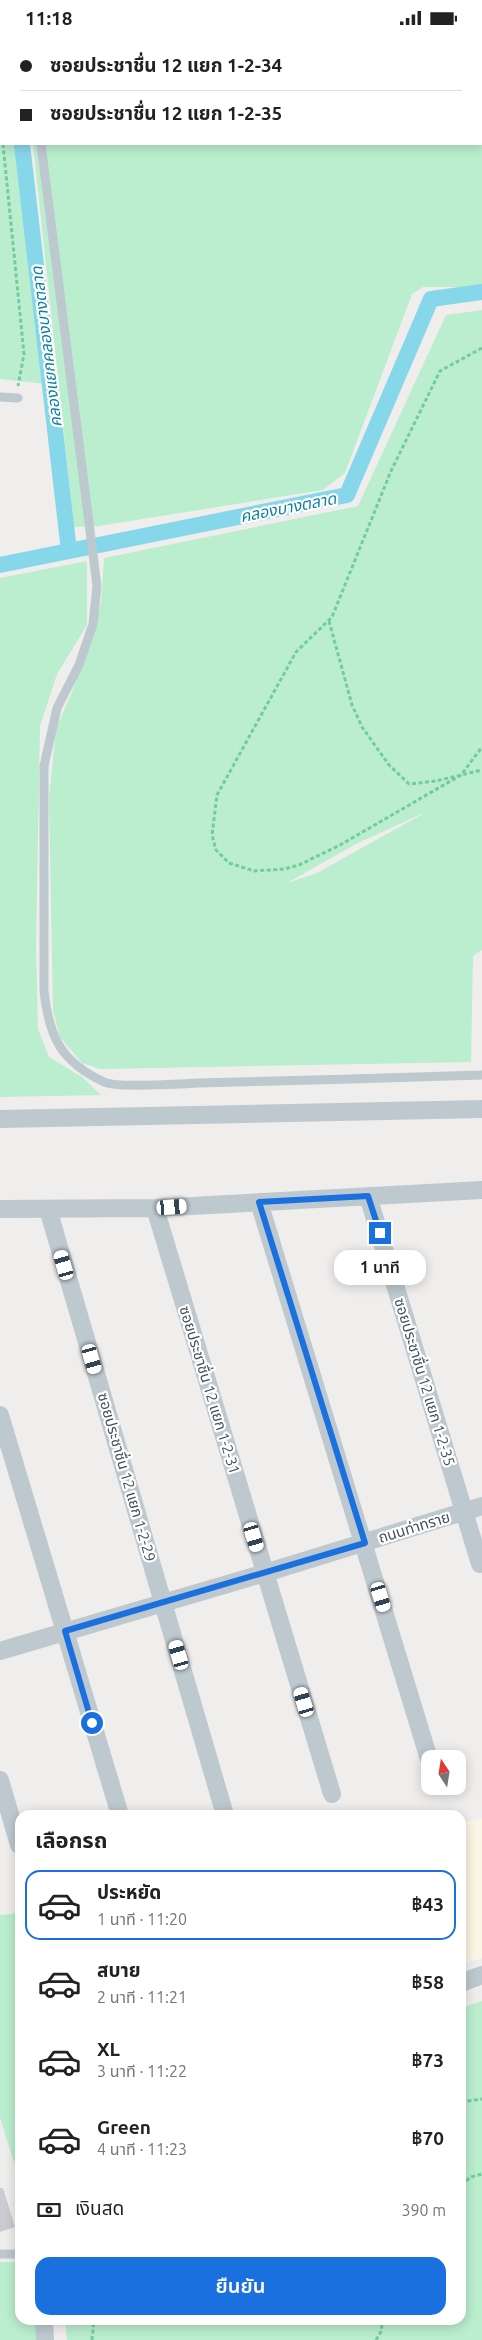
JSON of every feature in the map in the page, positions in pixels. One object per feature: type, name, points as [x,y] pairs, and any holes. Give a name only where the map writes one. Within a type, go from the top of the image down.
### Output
[{"type":"street","points":[[0,1119],[482,1109]]},
{"type":"street","points":[[0,1209],[155,1208],[368,1196],[481,1195]]},
{"type":"street","name":"ซอยประชาชื่น 12 แยก 1-2-35","points":[[368,1196],[480,1564]]},
{"type":"street","points":[[259,1202],[427,1750]]},
{"type":"street","name":"ซอยประชาชื่น 12 แยก 1-2-31","points":[[155,1208],[332,1794]]},
{"type":"street","name":"ซอยประชาชื่น 12 แยก 1-2-29","points":[[48,1209],[224,1810]]},
{"type":"street","points":[[0,1415],[119,1810]]},
{"type":"street","name":"ถนนท่าทราย","points":[[0,1651],[365,1543],[482,1506]]},
{"type":"street","points":[[0,1780],[15,1831]]},
{"type":"street","points":[[466,1981],[482,1975]]},
{"type":"street","points":[[44,2325],[45,2340]]},
{"type":"lane","points":[[41,145],[97,586],[93,624],[79,665],[57,708],[44,766],[45,999],[47,1015],[54,1039],[73,1065],[107,1083],[167,1084],[482,1075]]},
{"type":"lane","points":[[0,397],[15,397]]},
{"type":"lane","points":[[0,2254],[15,2254]]},
{"type":"path","points":[[3,145],[24,355],[20,381],[15,397]]},
{"type":"path","points":[[482,347],[440,371],[391,471],[328,621],[296,652],[217,795],[212,835],[216,850],[229,863],[254,871],[284,869],[298,865],[340,845],[461,775],[482,747]]},
{"type":"path","points":[[328,621],[352,705],[362,727],[389,765],[409,784],[436,781],[482,769]]},
{"type":"path","points":[[466,2101],[482,2099]]},
{"type":"path","points":[[466,2181],[471,2177],[482,2174]]},
{"type":"path","points":[[92,2340],[94,2325]]},
{"type":"path","points":[[376,2340],[382,2330],[382,2325]]},
{"type":"shaded area","points":[[482,1818],[482,1958],[466,1963],[466,1822]]},
{"type":"green space","points":[[0,145],[17,145],[46,384],[0,379]]},
{"type":"green space","points":[[33,145],[482,145],[482,287],[423,287],[412,294],[345,473],[323,490],[99,526],[74,527]]},
{"type":"green space","points":[[482,310],[482,950],[473,956],[471,1062],[100,1069],[82,1063],[60,1037],[53,1011],[49,798],[56,729],[73,689],[101,603],[104,558],[358,506],[446,315]],"holes":[[[428,811],[317,873],[287,883],[356,844]]]},
{"type":"green space","points":[[87,561],[87,625],[57,674],[40,726],[36,947],[38,1029],[49,1057],[82,1077],[101,1095],[0,1097],[0,578]]},
{"type":"green space","points":[[15,1914],[15,2165],[0,2118],[0,1915]]},
{"type":"green space","points":[[482,2001],[482,2340],[67,2340],[66,2325],[466,2325],[466,2006]]},
{"type":"green space","points":[[0,2262],[15,2262],[15,2325],[36,2325],[36,2340],[0,2340]]},
{"type":"building","points":[[0,2188],[3,2188],[15,2227],[0,2232]]},
{"type":"waterway","name":"คลองแยกคลองบางตลาด","points":[[22,145],[69,551]]},
{"type":"waterway","name":"คลองบางตลาด","points":[[0,565],[347,495],[431,299],[482,292]]},
{"type":"route","points":[[92,1723],[65,1631],[365,1543],[259,1202],[368,1196],[380,1233]]}]
